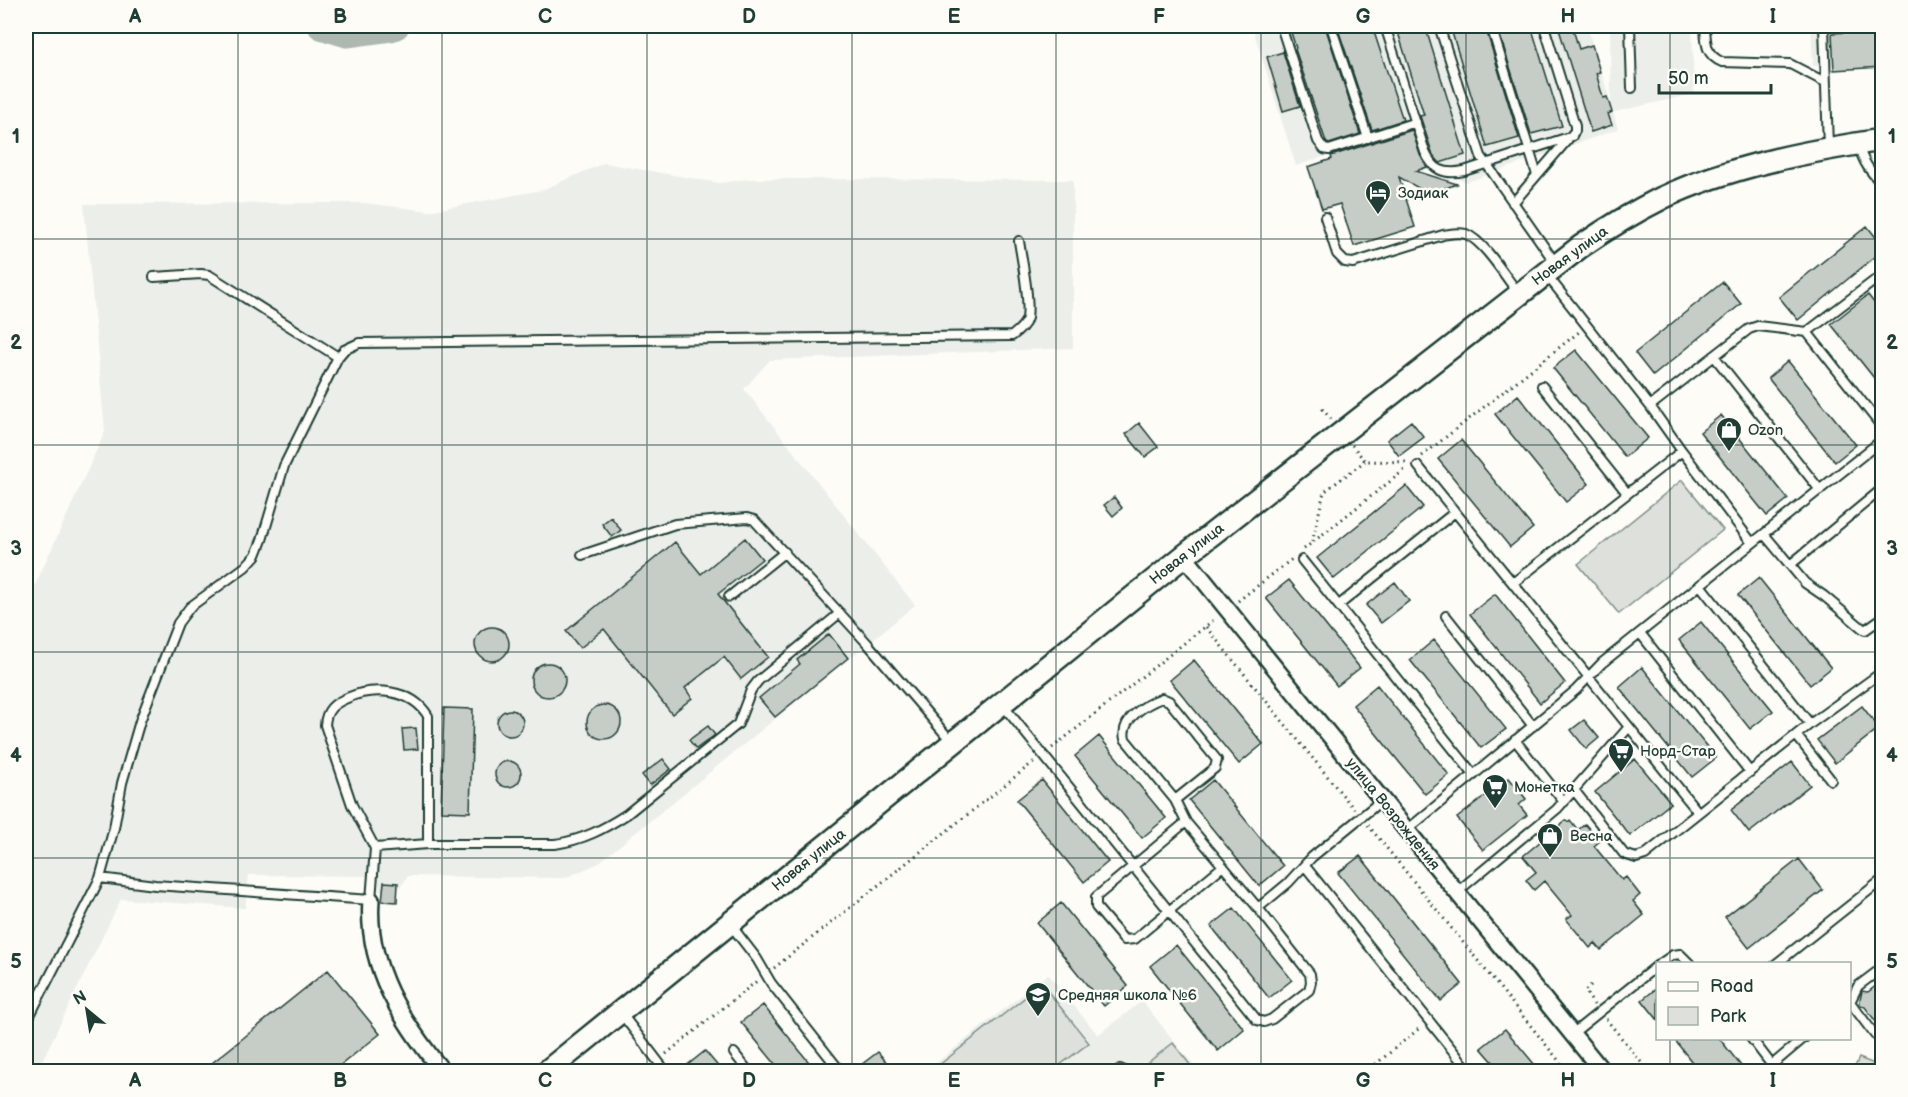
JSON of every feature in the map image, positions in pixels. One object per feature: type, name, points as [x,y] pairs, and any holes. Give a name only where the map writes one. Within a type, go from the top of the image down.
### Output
[{"type":"street","name":"Новая улица","points":[[546,1071],[1184,556],[1551,269],[1606,230],[1664,198],[1735,171],[1828,149],[1882,140]]},
{"type":"street","name":"улица Возрождения","points":[[1184,556],[1603,1071]]},
{"type":"street","points":[[371,900],[373,946],[393,1000],[413,1034],[443,1071]]},
{"type":"lane","points":[[1281,26],[1320,147],[1329,150],[1416,122]]},
{"type":"lane","points":[[1331,26],[1368,138]]},
{"type":"lane","points":[[1385,26],[1430,162],[1440,172],[1452,174],[1572,136]]},
{"type":"lane","points":[[1439,26],[1475,141],[1486,164],[1513,203],[1587,326],[1752,543]]},
{"type":"lane","points":[[1491,26],[1537,176]]},
{"type":"lane","points":[[1513,203],[1572,136],[1575,126],[1544,26]]},
{"type":"lane","points":[[1630,26],[1632,88]]},
{"type":"lane","points":[[1706,26],[1706,47],[1709,54],[1716,60],[1790,64],[1825,82]]},
{"type":"lane","points":[[1824,26],[1828,149]]},
{"type":"lane","points":[[1859,143],[1862,158],[1867,167],[1882,184]]},
{"type":"lane","points":[[1325,217],[1337,254],[1345,262],[1353,263],[1443,235],[1466,234],[1483,247],[1519,294]]},
{"type":"lane","points":[[26,1023],[100,878],[114,828],[122,783],[140,721],[178,624],[190,607],[245,567],[255,555],[262,540],[284,465],[338,357],[344,350],[359,343],[1012,336],[1021,329],[1027,319],[1027,301],[1019,241]]},
{"type":"lane","points":[[154,277],[209,275],[338,357]]},
{"type":"lane","points":[[1650,406],[1749,329],[1758,326],[1807,332],[1874,281],[1882,279]]},
{"type":"lane","points":[[1807,332],[1882,427]]},
{"type":"lane","points":[[1714,356],[1820,490]]},
{"type":"lane","points":[[1542,386],[1627,493]]},
{"type":"lane","points":[[1407,830],[1533,726],[1602,663],[1882,440]]},
{"type":"lane","points":[[1513,583],[1682,451]]},
{"type":"lane","points":[[1416,464],[1698,812]]},
{"type":"lane","points":[[1790,565],[1882,489]]},
{"type":"lane","points":[[1339,605],[1455,512]]},
{"type":"lane","points":[[582,555],[675,524],[747,518],[760,524],[952,743]]},
{"type":"lane","points":[[1764,534],[1809,587],[1824,596],[1862,628],[1865,630],[1870,628],[1882,618]]},
{"type":"lane","points":[[729,597],[785,552]]},
{"type":"lane","points":[[1299,558],[1474,775]]},
{"type":"lane","points":[[1700,585],[1810,724]]},
{"type":"lane","points":[[375,848],[428,844],[555,844],[575,841],[608,827],[738,724],[751,690],[758,681],[840,613]]},
{"type":"lane","points":[[1446,616],[1533,726]]},
{"type":"lane","points":[[1640,633],[1750,772]]},
{"type":"lane","points":[[1574,790],[1624,854],[1636,858],[1645,855],[1810,724],[1882,672]]},
{"type":"lane","points":[[100,878],[155,885],[371,900],[375,848],[352,805],[325,725],[325,715],[330,708],[355,694],[368,690],[398,694],[422,706],[428,716],[428,844]]},
{"type":"lane","points":[[1002,703],[1257,1020],[1264,1022],[1272,1019],[1309,990],[1310,974],[1186,822],[1175,800],[1125,739],[1123,731],[1126,722],[1152,702],[1162,698],[1170,701],[1217,760],[1215,768],[1175,800]]},
{"type":"lane","points":[[1457,892],[1564,802],[1629,727]]},
{"type":"lane","points":[[1796,735],[1831,780]]},
{"type":"lane","points":[[1515,740],[1564,802]]},
{"type":"lane","points":[[1258,908],[1288,883],[1312,857],[1382,800]]},
{"type":"lane","points":[[1186,822],[1096,897],[1096,907],[1124,940],[1135,939],[1223,866]]},
{"type":"lane","points":[[1305,866],[1468,1071]]},
{"type":"lane","points":[[1777,962],[1882,880]]},
{"type":"lane","points":[[730,924],[841,1071]]},
{"type":"lane","points":[[1662,962],[1673,954],[1680,954],[1689,962]]},
{"type":"lane","points":[[1572,1034],[1656,966]]},
{"type":"lane","points":[[1851,1000],[1858,986],[1882,968]]},
{"type":"lane","points":[[1851,1003],[1875,1035],[1882,1037]]},
{"type":"lane","points":[[620,1011],[666,1071]]},
{"type":"lane","points":[[1753,1040],[1775,1068],[1802,1040]]},
{"type":"lane","points":[[734,1053],[749,1071]]},
{"type":"lane","points":[[1116,1071],[1120,1069],[1127,1071]]},
{"type":"path","points":[[1304,549],[1416,464],[1587,326]]},
{"type":"path","points":[[1322,409],[1365,461]]},
{"type":"path","points":[[1312,542],[1324,492],[1365,461],[1416,464]]},
{"type":"path","points":[[657,1061],[1227,609],[1299,558]]},
{"type":"path","points":[[1206,627],[1568,1071]]},
{"type":"path","points":[[1591,985],[1585,991],[1649,1071]]},
{"type":"path","points":[[1366,1071],[1429,1021]]},
{"type":"shaded area","points":[[1252,26],[1587,26],[1611,103],[1610,26],[1692,26],[1694,94],[1614,112],[1611,105],[1618,129],[1467,182],[1426,169],[1412,128],[1296,166]]},
{"type":"shaded area","points":[[1811,26],[1882,26],[1882,67],[1834,70],[1834,65],[1813,66]]},
{"type":"shaded area","points":[[604,163],[719,183],[749,179],[1073,180],[1073,348],[770,360],[744,389],[915,605],[597,864],[565,878],[408,876],[398,890],[397,902],[382,901],[383,891],[379,890],[379,876],[249,875],[245,908],[121,899],[37,1071],[26,1072],[26,605],[105,432],[84,204],[364,203],[429,211],[542,190]]},
{"type":"shaded area","name":"Средняя школа №6","points":[[1048,974],[1098,1035],[1142,1001],[1198,1071],[925,1072]]},
{"type":"green space","points":[[1682,480],[1723,530],[1619,614],[1578,564]]},
{"type":"green space","points":[[1042,984],[1089,1043],[1052,1071],[936,1071],[934,1069]]},
{"type":"green space","points":[[1173,1043],[1195,1071],[1137,1071]]},
{"type":"green space","points":[[1859,1058],[1882,1067],[1882,1071],[1853,1071]]},
{"type":"building","points":[[1289,26],[1325,26],[1360,134],[1329,144],[1326,142]]},
{"type":"building","points":[[1337,26],[1372,26],[1403,120],[1372,130]]},
{"type":"building","points":[[1396,26],[1425,26],[1465,155],[1440,163],[1433,155],[1420,116],[1424,115]]},
{"type":"building","points":[[1450,26],[1485,26],[1519,138],[1487,147]]},
{"type":"building","points":[[1497,26],[1531,26],[1562,126],[1531,134]]},
{"type":"building","points":[[1558,26],[1572,26],[1579,49],[1592,45],[1600,72],[1596,73],[1603,98],[1607,97],[1612,112],[1608,114],[1612,125],[1591,132]]},
{"type":"building","points":[[1882,30],[1882,67],[1834,70],[1832,33]]},
{"type":"building","points":[[1283,52],[1300,106],[1283,111],[1267,57]]},
{"type":"building","points":[[1412,130],[1420,155],[1427,167],[1416,171],[1457,184],[1429,194],[1399,177],[1415,227],[1354,246],[1340,204],[1322,209],[1308,167],[1332,159],[1331,156]]},
{"type":"building","points":[[1867,226],[1882,245],[1882,251],[1798,320],[1779,297]]},
{"type":"building","points":[[1723,282],[1741,304],[1653,376],[1635,353]]},
{"type":"building","points":[[1868,295],[1882,313],[1882,388],[1831,324]]},
{"type":"building","points":[[1576,350],[1648,438],[1625,457],[1553,368]]},
{"type":"building","points":[[1788,361],[1856,445],[1835,462],[1768,378]]},
{"type":"building","points":[[1518,395],[1589,484],[1566,502],[1495,414]]},
{"type":"building","points":[[1721,415],[1788,499],[1767,516],[1700,432]]},
{"type":"building","points":[[1411,421],[1424,437],[1399,456],[1387,440]]},
{"type":"building","points":[[1139,423],[1158,447],[1145,457],[1126,434]]},
{"type":"building","points":[[1461,440],[1533,528],[1510,547],[1438,459]]},
{"type":"building","points":[[1406,486],[1423,507],[1334,579],[1317,558]]},
{"type":"building","points":[[1114,497],[1122,508],[1113,516],[1104,505]]},
{"type":"building","points":[[611,517],[621,530],[612,537],[602,524]]},
{"type":"building","points":[[745,538],[762,559],[718,594],[768,657],[741,679],[724,657],[685,688],[692,698],[672,714],[604,629],[580,648],[566,631],[675,542],[701,574]]},
{"type":"building","points":[[1759,578],[1831,668],[1810,685],[1738,595]]},
{"type":"building","points":[[1289,580],[1360,668],[1337,686],[1266,598]]},
{"type":"building","points":[[1395,582],[1409,601],[1381,623],[1366,605]]},
{"type":"building","points":[[1495,594],[1565,683],[1540,703],[1470,614]]},
{"type":"building","points":[[1701,622],[1773,711],[1750,729],[1679,640]]},
{"type":"building","points":[[492,627],[504,632],[509,644],[504,656],[492,661],[480,656],[475,644],[480,632]]},
{"type":"building","points":[[829,634],[848,658],[775,717],[759,698],[800,664],[797,660]]},
{"type":"building","points":[[1434,640],[1506,729],[1481,748],[1410,660]]},
{"type":"building","points":[[1194,660],[1263,744],[1239,764],[1170,680]]},
{"type":"building","points":[[548,663],[560,668],[565,680],[560,692],[548,697],[536,692],[531,680],[536,668]]},
{"type":"building","points":[[1642,667],[1716,758],[1692,777],[1619,687]]},
{"type":"building","points":[[1377,685],[1449,775],[1425,794],[1353,705]]},
{"type":"building","points":[[604,705],[616,710],[621,722],[616,734],[604,739],[592,734],[587,722],[592,710]]},
{"type":"building","points":[[1862,706],[1879,728],[1835,763],[1817,740]]},
{"type":"building","points":[[444,708],[473,709],[470,812],[441,811]]},
{"type":"building","points":[[510,710],[519,714],[523,723],[519,732],[510,736],[501,732],[497,723],[501,714]]},
{"type":"building","points":[[1584,720],[1599,738],[1586,749],[1571,730]]},
{"type":"building","points":[[708,726],[715,735],[696,749],[689,740]]},
{"type":"building","points":[[416,728],[418,749],[404,750],[402,729]]},
{"type":"building","points":[[1099,736],[1166,818],[1142,838],[1075,756]]},
{"type":"building","points":[[663,759],[671,769],[650,785],[642,775]]},
{"type":"building","points":[[1635,759],[1671,803],[1630,836],[1595,792]]},
{"type":"building","points":[[508,761],[517,765],[521,774],[517,783],[508,787],[499,783],[495,774],[499,765]]},
{"type":"building","points":[[1792,762],[1810,785],[1749,833],[1731,810]]},
{"type":"building","name":"Монетка","points":[[1509,778],[1526,799],[1519,805],[1527,815],[1483,850],[1457,818]]},
{"type":"building","points":[[1042,780],[1108,862],[1084,882],[1017,800]]},
{"type":"building","points":[[1213,780],[1283,866],[1259,886],[1189,800]]},
{"type":"building","points":[[1566,820],[1568,822],[1570,820],[1578,830],[1585,824],[1600,841],[1594,846],[1622,880],[1626,877],[1640,895],[1633,901],[1644,915],[1601,950],[1595,943],[1590,948],[1566,919],[1572,915],[1544,881],[1534,890],[1526,880],[1536,872],[1523,856]]},
{"type":"building","points":[[1360,856],[1462,984],[1441,1001],[1338,873]]},
{"type":"building","points":[[1799,859],[1823,890],[1749,948],[1725,917]]},
{"type":"building","points":[[384,882],[398,883],[397,902],[382,901]]},
{"type":"building","points":[[1061,903],[1128,986],[1104,1006],[1037,923]]},
{"type":"building","points":[[1234,908],[1292,980],[1269,998],[1211,926]]},
{"type":"building","points":[[1176,945],[1244,1029],[1218,1051],[1150,966]]},
{"type":"building","points":[[328,970],[380,1034],[333,1071],[202,1071]]},
{"type":"building","points":[[1882,981],[1882,1030],[1865,1007],[1859,1004],[1862,991],[1868,992]]},
{"type":"building","points":[[1656,989],[1656,1018],[1642,1000]]},
{"type":"building","points":[[763,1005],[816,1071],[781,1071],[741,1022]]},
{"type":"building","points":[[1505,1029],[1540,1071],[1501,1071],[1481,1048]]},
{"type":"building","points":[[1675,1040],[1721,1040],[1745,1071],[1699,1071]]},
{"type":"building","points":[[705,1051],[722,1071],[680,1071]]},
{"type":"building","points":[[878,1052],[894,1071],[853,1071]]},
{"type":"waterway","points":[[321,26],[347,34],[396,26]]},
{"type":"place","name":"Зодиак","points":[[1378,216]]},
{"type":"place","name":"Ozon","points":[[1729,453]]},
{"type":"place","name":"Норд-Стар","points":[[1621,774]]},
{"type":"place","name":"Монетка","points":[[1495,810]]},
{"type":"place","name":"Весна","points":[[1550,859]]},
{"type":"place","name":"Средняя школа №6","points":[[1038,1018]]}]
